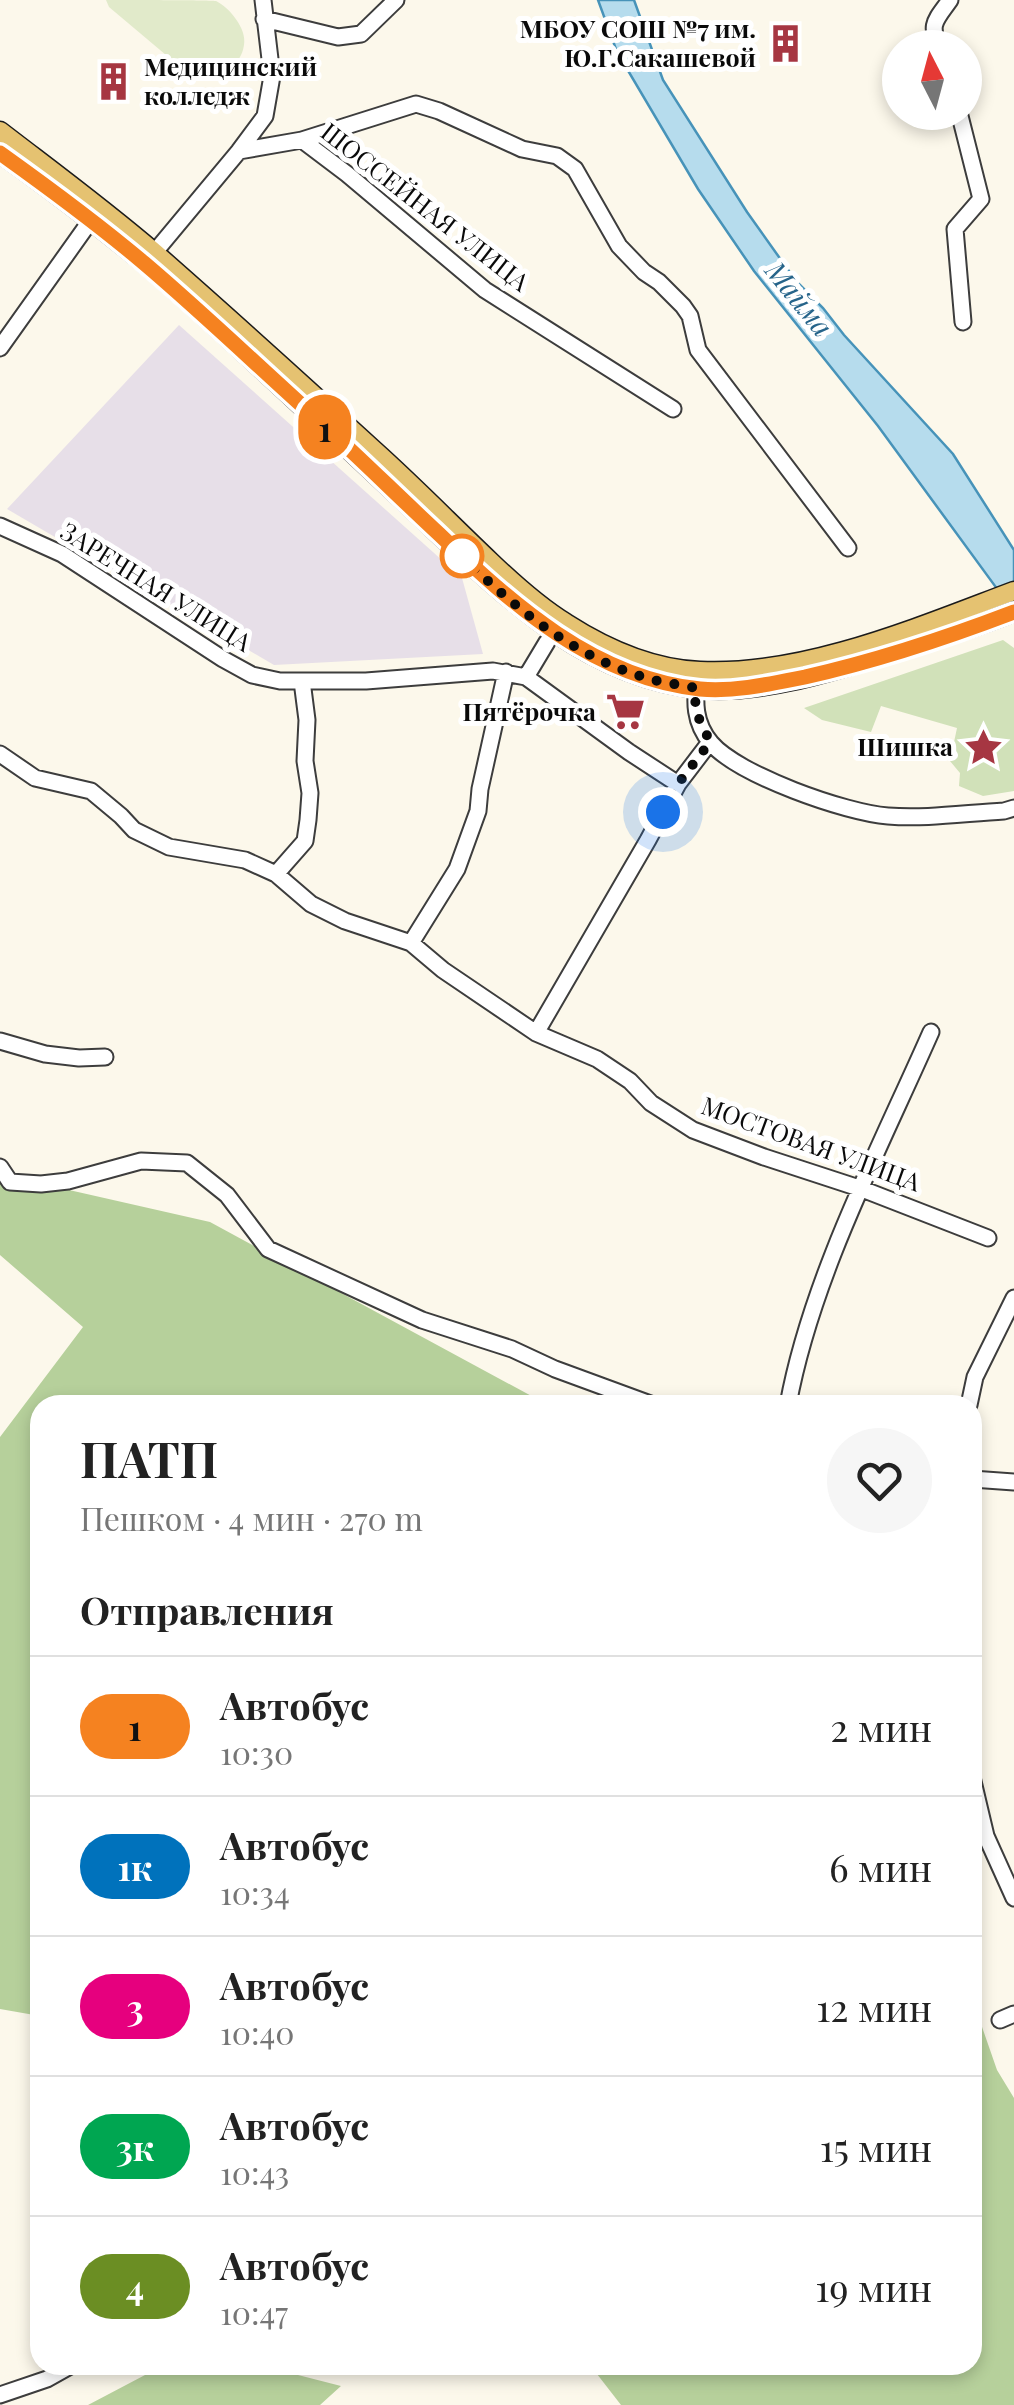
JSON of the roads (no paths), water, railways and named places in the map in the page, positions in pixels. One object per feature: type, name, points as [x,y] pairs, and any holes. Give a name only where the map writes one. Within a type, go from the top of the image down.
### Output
[{"type":"main road","points":[[0,131],[154,253],[374,450],[525,593],[562,622],[614,649],[697,680],[738,689],[824,672],[1014,612]]},
{"type":"main road","points":[[0,153],[90,220],[189,304],[504,596],[582,650],[612,664],[648,678],[697,680],[853,648],[1014,592]]},
{"type":"street","points":[[154,253],[265,116],[272,76],[263,0]]},
{"type":"street","points":[[264,19],[338,37],[361,34],[396,0]]},
{"type":"street","points":[[934,30],[950,0]]},
{"type":"street","points":[[302,140],[416,104],[522,150],[557,156],[575,168],[619,246],[683,306],[690,316],[698,350],[848,548]]},
{"type":"street","points":[[963,130],[980,199],[955,229],[963,322]]},
{"type":"street","name":"ШОССЕЙНАЯ УЛИЦА","points":[[239,151],[302,140],[486,290],[673,410]]},
{"type":"street","points":[[0,348],[90,220]]},
{"type":"street","name":"ЗАРЕЧНАЯ УЛИЦА","points":[[0,526],[62,554],[252,675],[280,681],[366,681],[462,672],[506,672],[526,677]]},
{"type":"street","points":[[547,642],[526,677],[678,784]]},
{"type":"street","points":[[411,943],[457,869],[478,811],[506,672]]},
{"type":"street","points":[[697,680],[695,710],[710,742],[727,758],[759,776],[869,814],[899,817],[1014,808]]},
{"type":"street","points":[[276,874],[305,841],[308,820],[307,720],[302,681]]},
{"type":"street","points":[[536,1033],[678,784],[710,742]]},
{"type":"street","name":"МОСТОВАЯ УЛИЦА","points":[[0,754],[35,778],[91,791],[134,830],[169,847],[245,860],[276,874],[311,904],[345,921],[411,943],[443,970],[536,1033],[598,1059],[630,1081],[651,1103],[693,1130],[862,1188],[988,1238]]},
{"type":"street","points":[[790,1395],[799,1352],[836,1245],[931,1032]]},
{"type":"street","points":[[0,1041],[45,1054],[106,1057]]},
{"type":"street","points":[[0,1167],[10,1182],[41,1184],[68,1181],[142,1161],[187,1163],[227,1195],[268,1249],[422,1320],[512,1349],[555,1370],[625,1395]]},
{"type":"street","points":[[971,1395],[975,1377],[1014,1298]]},
{"type":"street","points":[[982,1480],[1014,1482]]},
{"type":"street","points":[[982,1819],[1014,1898]]},
{"type":"street","points":[[0,2395],[54,2375]]},
{"type":"water","name":"Майма","points":[[598,0],[634,0],[663,80],[747,212],[796,281],[953,454],[1014,550],[1014,612],[878,426],[754,271],[698,189],[617,52]]},
{"type":"place","name":"МБОУ СОШ №7 им. Ю.Г.Сакашевой","points":[[786,43]]},
{"type":"place","name":"Медицинский колледж","points":[[114,81]]},
{"type":"place","name":"Пятёрочка","points":[[626,712]]},
{"type":"place","name":"Шишка","points":[[983,747]]}]
